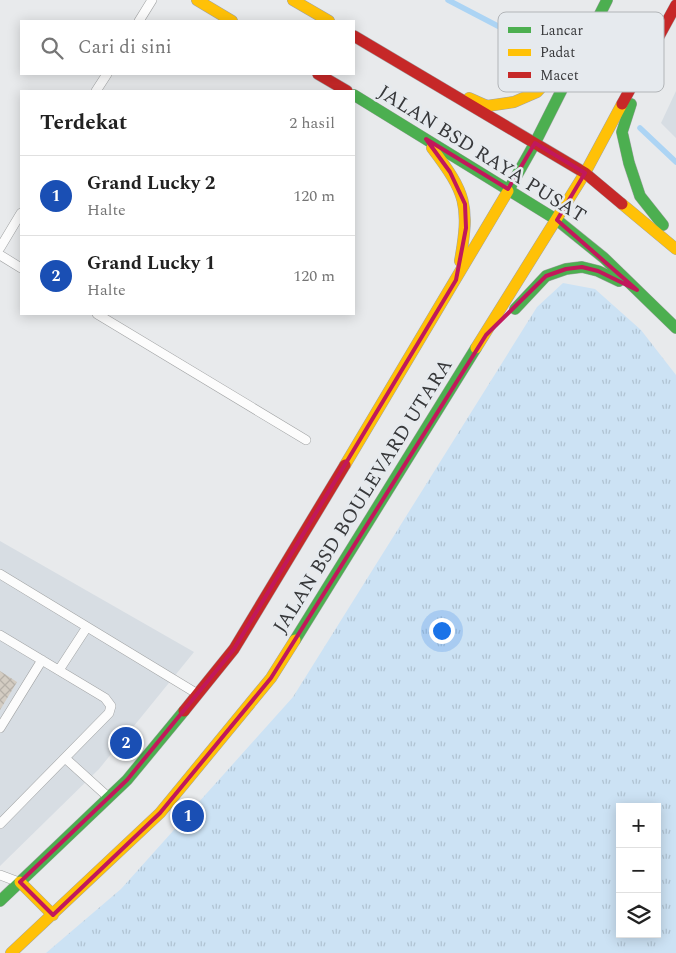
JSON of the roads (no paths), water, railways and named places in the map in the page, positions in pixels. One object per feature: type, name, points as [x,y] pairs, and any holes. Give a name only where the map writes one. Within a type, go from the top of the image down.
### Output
[{"type":"main road","points":[[197,0],[230,20]]},
{"type":"main road","points":[[293,0],[327,20]]},
{"type":"main road","name":"JALAN BSD BOULEVARD UTARA","points":[[601,12],[607,0]]},
{"type":"main road","name":"JALAN BSD BOULEVARD UTARA","points":[[664,26],[676,5]]},
{"type":"main road","name":"JALAN BSD RAYA PUSAT","points":[[355,37],[586,173],[676,249]]},
{"type":"main road","points":[[415,72],[487,106],[514,102],[537,92]]},
{"type":"main road","name":"JALAN BSD RAYA PUSAT","points":[[320,75],[345,90]]},
{"type":"main road","name":"JALAN BSD BOULEVARD UTARA","points":[[0,901],[127,780],[234,649],[456,280],[535,143],[561,92]]},
{"type":"main road","name":"JALAN BSD BOULEVARD UTARA","points":[[11,953],[160,813],[271,678],[586,173],[628,92]]},
{"type":"main road","points":[[634,92],[622,132],[629,163],[640,196],[676,241]]},
{"type":"main road","name":"JALAN BSD RAYA PUSAT","points":[[355,96],[508,189],[575,233],[676,328]]},
{"type":"main road","points":[[426,139],[450,172],[465,204],[466,228],[456,280]]},
{"type":"main road","points":[[486,335],[515,309],[546,276],[566,269],[582,267],[598,271],[637,290]]},
{"type":"main road","points":[[20,882],[53,915]]},
{"type":"lane","points":[[140,20],[152,0]]},
{"type":"lane","points":[[97,90],[106,75]]},
{"type":"lane","points":[[0,248],[20,215]]},
{"type":"lane","points":[[0,255],[20,267]]},
{"type":"lane","points":[[99,315],[306,440]]},
{"type":"lane","points":[[0,574],[198,694]]},
{"type":"lane","points":[[58,670],[87,627]]},
{"type":"lane","points":[[0,635],[104,698],[111,706],[109,713],[0,824]]},
{"type":"lane","points":[[0,728],[42,660]]},
{"type":"lane","points":[[65,758],[109,798]]},
{"type":"lane","points":[[0,875],[20,882]]},
{"type":"waterway","points":[[448,0],[498,26]]},
{"type":"waterway","points":[[640,128],[676,162]]},
{"type":"place","name":"Grand Lucky 1","points":[[126,743]]},
{"type":"place","name":"Grand Lucky 2","points":[[188,816]]}]
